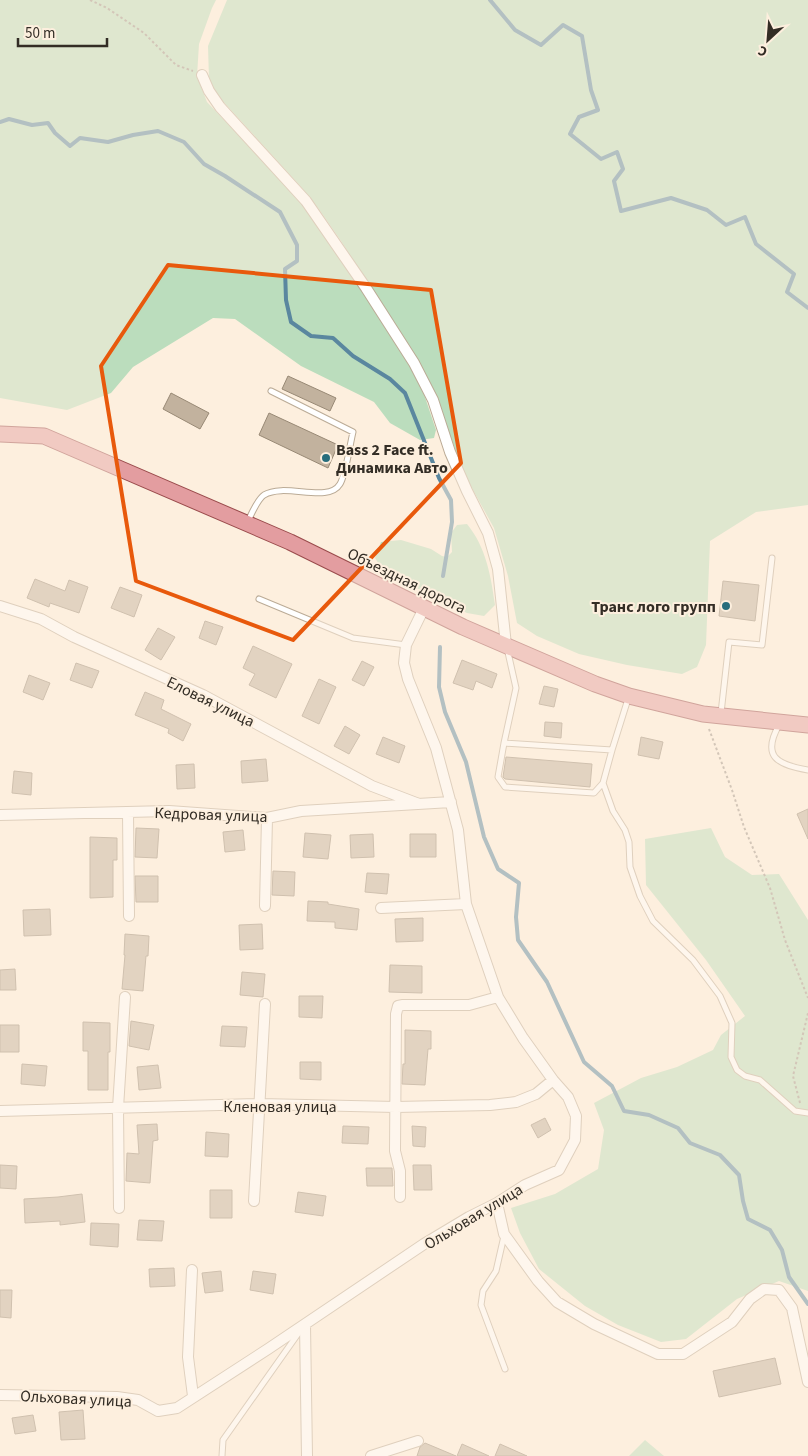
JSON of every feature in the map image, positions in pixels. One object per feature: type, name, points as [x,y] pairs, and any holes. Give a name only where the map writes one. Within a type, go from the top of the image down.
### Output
[{"type":"main road","name":"Объездная дорога","points":[[0,434],[44,436],[290,542],[424,608],[595,684],[629,696],[703,714],[808,724]]},
{"type":"street","points":[[202,75],[209,91],[220,107],[306,201],[366,288],[414,364],[433,400],[450,452],[488,534],[498,569],[506,645]]},
{"type":"street","name":"Еловая улица","points":[[0,606],[41,620],[203,696],[372,786],[419,804]]},
{"type":"street","points":[[406,645],[424,608]]},
{"type":"street","name":"Ольховая улица","points":[[0,1395],[117,1397],[138,1400],[158,1411],[177,1408],[305,1325],[424,1244],[525,1185],[559,1170],[575,1140],[576,1116],[568,1097],[553,1080],[523,1038],[498,997],[466,904],[458,830],[436,748],[408,679],[404,663],[406,645]]},
{"type":"street","name":"Кедровая улица","points":[[0,815],[169,811],[267,818],[300,811],[451,802]]},
{"type":"street","points":[[128,812],[129,916]]},
{"type":"street","points":[[265,906],[267,818]]},
{"type":"street","points":[[381,908],[466,904]]},
{"type":"street","points":[[119,1208],[118,1108],[125,997]]},
{"type":"street","points":[[400,1197],[400,1171],[395,1151],[396,1014],[398,1006],[469,1005],[498,997]]},
{"type":"street","points":[[254,1200],[265,1004]]},
{"type":"street","name":"Кленовая улица","points":[[0,1111],[260,1104],[396,1107],[490,1106],[516,1102],[536,1094],[553,1080]]},
{"type":"street","points":[[497,1202],[504,1234],[538,1280],[558,1302],[594,1324],[658,1354],[683,1354],[732,1322],[750,1299],[764,1289],[779,1290],[792,1308],[808,1382]]},
{"type":"street","points":[[192,1270],[188,1357],[193,1396]]},
{"type":"street","points":[[305,1325],[307,1456]]},
{"type":"street","points":[[371,1456],[418,1441]]},
{"type":"lane","points":[[246,524],[263,496],[280,489],[321,493],[333,490],[340,485],[353,432],[271,390]]},
{"type":"lane","points":[[720,716],[729,642],[762,645],[772,558]]},
{"type":"lane","points":[[259,599],[353,638],[406,645]]},
{"type":"lane","points":[[506,645],[516,688],[498,777],[505,787],[594,793],[603,783],[629,696]]},
{"type":"lane","points":[[781,722],[771,743],[773,753],[778,761],[785,765],[808,770]]},
{"type":"lane","points":[[504,743],[612,750]]},
{"type":"lane","points":[[603,783],[613,811],[626,830],[629,842],[630,866],[640,896],[653,921],[693,960],[720,996],[732,1023],[731,1057],[737,1070],[745,1076],[760,1080],[795,1111],[805,1113]]},
{"type":"lane","points":[[504,1234],[496,1271],[483,1292],[481,1305],[505,1369]]},
{"type":"lane","points":[[222,1456],[223,1440],[305,1325]]},
{"type":"path","points":[[90,0],[107,8],[144,33],[176,65],[202,75]]},
{"type":"path","points":[[703,714],[744,827],[770,888],[785,940],[808,998]]},
{"type":"path","points":[[805,1113],[793,1076],[808,1013]]},
{"type":"highlighted area","points":[[168,265],[431,290],[461,463],[293,640],[136,581],[101,366]]},
{"type":"green space","points":[[0,0],[216,0],[199,44],[197,76],[207,102],[299,198],[356,280],[406,358],[424,394],[436,430],[434,438],[420,440],[390,423],[374,402],[301,366],[235,319],[213,318],[133,367],[111,393],[67,410],[0,398]]},
{"type":"green space","points":[[227,0],[808,0],[808,505],[756,512],[710,541],[706,645],[697,667],[682,674],[627,665],[579,654],[537,636],[517,623],[508,576],[494,528],[464,474],[437,398],[401,336],[318,208],[218,96],[209,80],[208,46]]},
{"type":"green space","points":[[467,524],[479,542],[487,562],[492,583],[495,605],[484,616],[467,613],[424,592],[382,569],[375,558],[381,542],[401,540],[431,549],[447,557],[452,552],[451,533],[457,525]]},
{"type":"green space","points":[[711,828],[725,857],[752,875],[779,874],[808,920],[808,1291],[779,1281],[737,1299],[686,1339],[661,1342],[618,1325],[585,1306],[539,1269],[520,1233],[511,1208],[555,1194],[598,1169],[604,1130],[594,1103],[641,1078],[677,1067],[713,1050],[721,1035],[745,1016],[706,960],[646,885],[645,839]]},
{"type":"green space","points":[[645,1440],[664,1456],[629,1456]]},
{"type":"building","points":[[288,376],[336,398],[330,411],[282,389]]},
{"type":"building","points":[[171,393],[209,413],[200,429],[163,409]]},
{"type":"building","points":[[269,413],[338,445],[328,468],[259,435]]},
{"type":"building","points":[[35,579],[65,591],[69,580],[88,587],[79,613],[50,603],[49,607],[27,598]]},
{"type":"building","points":[[723,581],[759,585],[755,621],[719,616]]},
{"type":"building","points":[[120,587],[142,595],[134,617],[111,608]]},
{"type":"building","points":[[205,621],[223,627],[216,645],[199,638]]},
{"type":"building","points":[[158,628],[175,637],[161,660],[145,650]]},
{"type":"building","points":[[253,646],[292,664],[276,698],[249,685],[255,674],[243,668]]},
{"type":"building","points":[[462,660],[497,674],[492,688],[476,681],[473,690],[453,683]]},
{"type":"building","points":[[362,661],[374,667],[364,686],[352,680]]},
{"type":"building","points":[[76,663],[99,671],[92,688],[70,680]]},
{"type":"building","points":[[29,675],[50,683],[43,700],[23,692]]},
{"type":"building","points":[[319,679],[336,687],[319,724],[302,716]]},
{"type":"building","points":[[544,686],[558,689],[554,707],[539,704]]},
{"type":"building","points":[[145,692],[164,700],[161,709],[191,724],[183,741],[168,733],[169,729],[135,715]]},
{"type":"building","points":[[545,722],[562,723],[561,738],[544,736]]},
{"type":"building","points":[[345,726],[360,735],[349,754],[334,746]]},
{"type":"building","points":[[383,737],[405,746],[399,763],[376,754]]},
{"type":"building","points":[[641,737],[663,742],[659,759],[638,755]]},
{"type":"building","points":[[506,757],[592,764],[590,787],[505,779],[503,777]]},
{"type":"building","points":[[266,759],[268,781],[242,783],[241,761]]},
{"type":"building","points":[[194,764],[195,788],[177,789],[176,765]]},
{"type":"building","points":[[14,771],[32,773],[31,795],[12,793]]},
{"type":"building","points":[[808,809],[808,839],[797,814]]},
{"type":"building","points":[[136,828],[159,829],[157,858],[135,857]]},
{"type":"building","points":[[243,830],[245,850],[225,852],[223,832]]},
{"type":"building","points":[[305,833],[331,835],[328,859],[303,857]]},
{"type":"building","points":[[373,834],[374,857],[351,858],[350,835]]},
{"type":"building","points":[[410,834],[436,834],[436,857],[410,857]]},
{"type":"building","points":[[90,837],[117,838],[117,860],[113,860],[113,897],[90,898]]},
{"type":"building","points":[[273,871],[295,872],[294,896],[272,895]]},
{"type":"building","points":[[367,873],[389,874],[387,894],[365,892]]},
{"type":"building","points":[[135,876],[158,876],[158,902],[136,902]]},
{"type":"building","points":[[308,901],[328,902],[328,904],[359,909],[357,930],[335,928],[335,922],[307,921]]},
{"type":"building","points":[[50,909],[51,935],[24,936],[23,910]]},
{"type":"building","points":[[423,918],[423,941],[396,942],[395,919]]},
{"type":"building","points":[[262,924],[263,949],[240,950],[239,925]]},
{"type":"building","points":[[125,934],[149,936],[143,991],[122,989]]},
{"type":"building","points":[[390,965],[422,966],[422,993],[389,992]]},
{"type":"building","points":[[15,969],[16,990],[0,990],[0,970]]},
{"type":"building","points":[[242,972],[265,974],[263,997],[240,995]]},
{"type":"building","points":[[299,996],[323,996],[322,1018],[299,1017]]},
{"type":"building","points":[[131,1021],[154,1025],[149,1050],[129,1046]]},
{"type":"building","points":[[83,1022],[110,1023],[108,1090],[88,1090],[88,1051],[83,1051]]},
{"type":"building","points":[[0,1025],[19,1025],[19,1052],[0,1052]]},
{"type":"building","points":[[222,1026],[247,1027],[245,1047],[220,1046]]},
{"type":"building","points":[[405,1030],[431,1031],[431,1049],[428,1049],[425,1085],[402,1084],[403,1064],[405,1064]]},
{"type":"building","points":[[300,1062],[321,1062],[321,1080],[300,1079]]},
{"type":"building","points":[[22,1064],[47,1066],[45,1086],[21,1084]]},
{"type":"building","points":[[158,1065],[161,1088],[139,1090],[137,1067]]},
{"type":"building","points":[[545,1118],[551,1130],[538,1138],[531,1125]]},
{"type":"building","points":[[157,1124],[158,1140],[153,1141],[150,1183],[126,1181],[127,1153],[139,1154],[137,1125]]},
{"type":"building","points":[[343,1126],[369,1127],[368,1144],[342,1143]]},
{"type":"building","points":[[412,1126],[426,1127],[425,1147],[413,1146]]},
{"type":"building","points":[[206,1132],[229,1134],[228,1157],[205,1156]]},
{"type":"building","points":[[0,1165],[17,1166],[16,1189],[0,1188]]},
{"type":"building","points":[[413,1165],[431,1165],[432,1190],[414,1190]]},
{"type":"building","points":[[366,1168],[392,1168],[393,1186],[367,1186]]},
{"type":"building","points":[[210,1190],[232,1190],[232,1218],[210,1218]]},
{"type":"building","points":[[298,1192],[326,1196],[323,1216],[295,1212]]},
{"type":"building","points":[[82,1194],[85,1222],[60,1225],[60,1221],[25,1223],[24,1199]]},
{"type":"building","points":[[139,1220],[164,1221],[162,1241],[137,1240]]},
{"type":"building","points":[[91,1223],[119,1224],[118,1247],[90,1245]]},
{"type":"building","points":[[174,1268],[175,1286],[150,1287],[149,1269]]},
{"type":"building","points":[[221,1271],[223,1291],[205,1293],[202,1273]]},
{"type":"building","points":[[253,1271],[276,1274],[273,1294],[250,1290]]},
{"type":"building","points":[[0,1290],[12,1290],[11,1318],[0,1317]]},
{"type":"building","points":[[775,1358],[781,1384],[719,1397],[713,1371]]},
{"type":"building","points":[[83,1410],[85,1439],[61,1440],[59,1412]]},
{"type":"building","points":[[33,1415],[36,1431],[15,1434],[12,1418]]},
{"type":"building","points":[[425,1443],[456,1456],[417,1456],[420,1447]]},
{"type":"building","points":[[462,1444],[489,1456],[457,1456]]},
{"type":"building","points":[[500,1444],[527,1456],[495,1456]]},
{"type":"waterway","points":[[490,0],[515,30],[541,45],[563,25],[582,36],[591,90],[598,110],[579,117],[570,134],[601,159],[617,152],[623,169],[614,181],[621,211],[671,198],[707,210],[726,225],[745,217],[756,244],[794,274],[787,292],[808,308]]},
{"type":"waterway","points":[[0,122],[9,119],[32,125],[48,123],[55,133],[70,146],[80,138],[108,142],[158,131],[184,142],[204,164],[280,212],[297,245],[297,261],[285,269],[286,300],[291,322],[311,336],[333,338],[353,356],[390,379],[405,393],[439,478],[451,500],[452,522],[443,576]]},
{"type":"waterway","points":[[440,647],[439,687],[445,712],[466,762],[484,837],[498,869],[519,883],[516,917],[518,940],[547,982],[584,1062],[612,1086],[624,1111],[649,1115],[678,1128],[690,1143],[720,1155],[739,1175],[748,1219],[770,1230],[782,1250],[789,1277],[808,1304]]},
{"type":"place","name":"Bass 2 Face ft. Динамика Авто","points":[[326,458]]},
{"type":"place","name":"Транс лого групп","points":[[726,606]]}]
